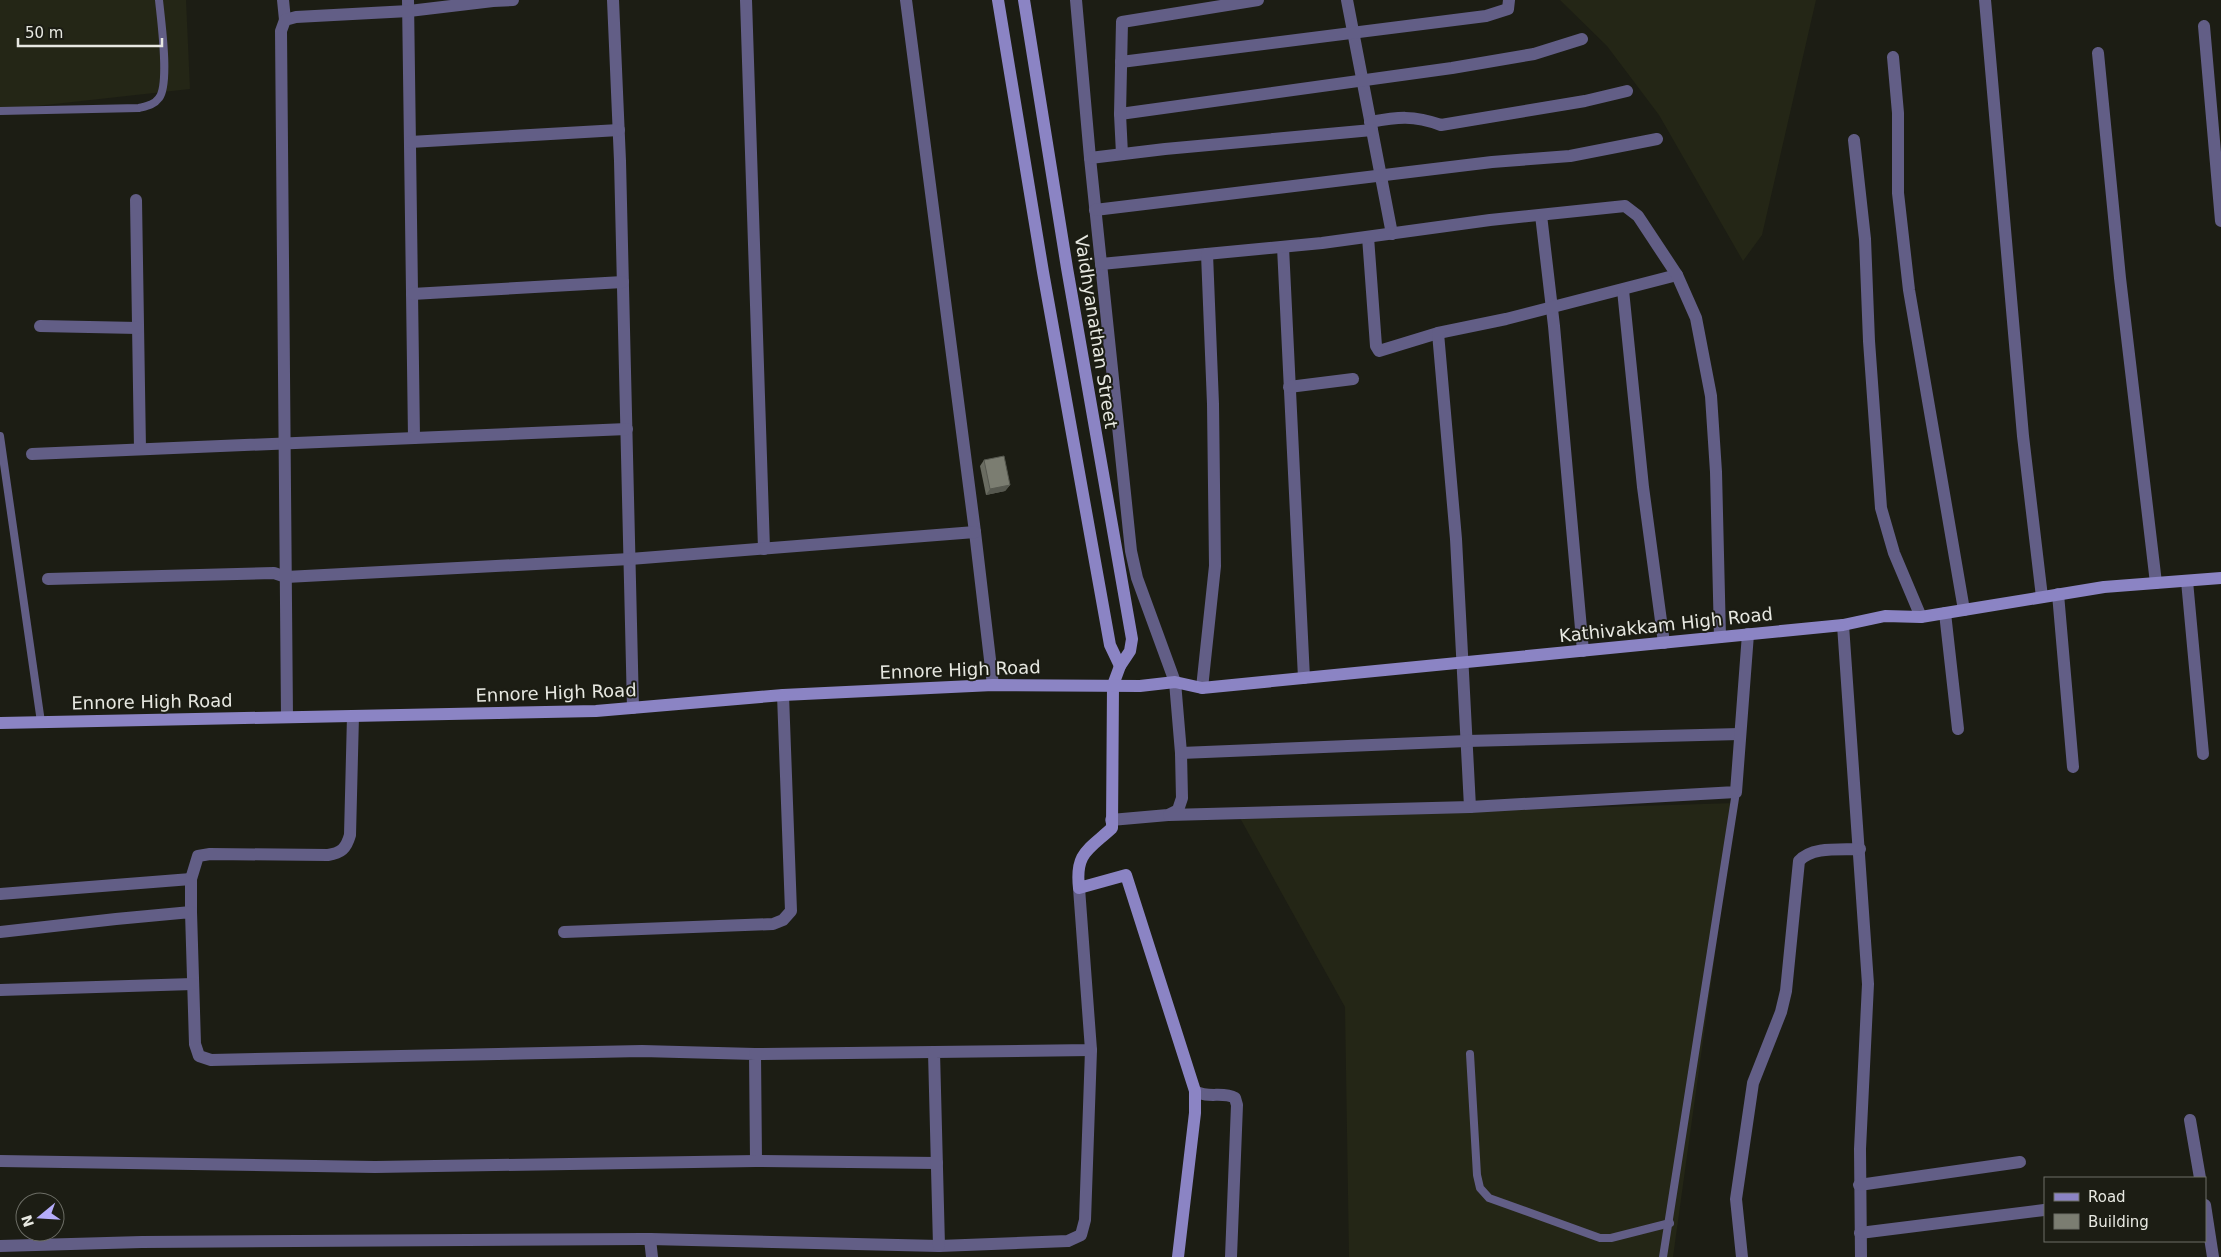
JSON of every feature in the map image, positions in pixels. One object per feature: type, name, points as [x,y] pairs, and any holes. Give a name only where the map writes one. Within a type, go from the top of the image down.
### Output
[{"type":"main road","points":[[998,0],[1043,272],[1108,636],[1110,646],[1120,666]]},
{"type":"main road","name":"Vaidhyanathan Street","points":[[1024,0],[1070,288],[1132,639],[1130,651],[1120,666],[1113,685],[1111,820]]},
{"type":"main road","name":"Kathivakkam High Road","points":[[1113,685],[1140,686],[1175,682],[1202,688],[1844,625],[1885,616],[1921,617],[2104,587],[2221,578]]},
{"type":"main road","name":"Ennore High Road","points":[[0,723],[596,711],[783,695],[993,685],[1113,685]]},
{"type":"main road","points":[[1111,820],[1112,828],[1080,858],[1077,872],[1079,888],[1126,875],[1195,1091],[1195,1113],[1178,1257]]},
{"type":"street","points":[[283,0],[285,20],[280,31],[280,44],[287,717]]},
{"type":"street","points":[[285,20],[296,17],[408,6],[513,0]]},
{"type":"street","points":[[613,0],[619,130],[633,708]]},
{"type":"street","points":[[746,0],[764,549]]},
{"type":"street","points":[[906,0],[993,685]]},
{"type":"street","points":[[1076,0],[1095,210],[1131,551],[1136,578],[1175,682],[1181,754],[1182,798],[1178,810],[1168,815]]},
{"type":"street","points":[[1122,154],[1120,114],[1122,22],[1258,0]]},
{"type":"street","points":[[1347,0],[1392,234]]},
{"type":"street","points":[[1121,62],[1354,34],[1492,14],[1508,9],[1509,0]]},
{"type":"street","points":[[1985,0],[2024,436],[2042,597]]},
{"type":"street","points":[[408,6],[414,438]]},
{"type":"street","points":[[2204,26],[2221,221]]},
{"type":"street","points":[[1120,114],[1363,82],[1534,54],[1582,38]]},
{"type":"street","points":[[2098,54],[2121,288],[2156,583]]},
{"type":"street","points":[[1893,57],[1898,113],[1898,193],[1909,290],[1964,610]]},
{"type":"street","points":[[1090,158],[1371,126],[1402,116],[1428,120],[1441,125],[1585,101],[1627,91]]},
{"type":"street","points":[[410,142],[619,130]]},
{"type":"street","points":[[1095,210],[1492,162],[1570,156],[1657,139]]},
{"type":"street","points":[[1854,140],[1864,240],[1881,508],[1894,553],[1921,617]]},
{"type":"street","points":[[136,200],[140,449]]},
{"type":"street","points":[[1101,264],[1368,237],[1625,206],[1638,216],[1677,275],[1696,318],[1711,396],[1716,482],[1720,637]]},
{"type":"street","points":[[1541,215],[1573,521],[1583,651]]},
{"type":"street","points":[[1368,237],[1376,346],[1379,350],[1384,351],[1438,333],[1552,308],[1677,275]]},
{"type":"street","points":[[1283,246],[1304,678]]},
{"type":"street","points":[[1202,688],[1215,566],[1213,404],[1207,254]]},
{"type":"street","points":[[412,294],[623,282]]},
{"type":"street","points":[[1623,290],[1642,488],[1664,643]]},
{"type":"street","points":[[40,326],[138,328]]},
{"type":"street","points":[[1438,333],[1456,539],[1470,806]]},
{"type":"street","points":[[1289,387],[1353,379]]},
{"type":"street","points":[[32,454],[627,429]]},
{"type":"street","points":[[48,579],[274,573],[286,577],[630,559],[975,532]]},
{"type":"street","points":[[2187,581],[2203,754]]},
{"type":"street","points":[[2058,594],[2073,767]]},
{"type":"street","points":[[1945,613],[1958,729]]},
{"type":"street","points":[[1844,625],[1868,984],[1859,1186],[1861,1257]]},
{"type":"street","points":[[1111,820],[1168,815],[1470,806],[1736,792],[1748,634]]},
{"type":"street","points":[[564,932],[772,924],[783,920],[791,911],[783,695]]},
{"type":"street","points":[[353,716],[350,836],[347,846],[339,854],[210,854],[198,856],[191,879],[191,912],[195,1044],[200,1056],[211,1060],[642,1051],[755,1054],[1091,1050]]},
{"type":"street","points":[[1181,754],[1467,742],[1740,734]]},
{"type":"street","points":[[1742,1257],[1736,1199],[1737,1179],[1753,1083],[1781,1012],[1786,991],[1796,872],[1799,861],[1805,855],[1813,852],[1860,849]]},
{"type":"street","points":[[0,894],[191,879]]},
{"type":"street","points":[[0,1246],[142,1242],[650,1239],[939,1246],[1068,1241],[1081,1235],[1085,1220],[1091,1050],[1079,888]]},
{"type":"street","points":[[0,932],[116,918],[191,912]]},
{"type":"street","points":[[0,990],[193,984]]},
{"type":"street","points":[[934,1052],[939,1246]]},
{"type":"street","points":[[755,1054],[756,1161]]},
{"type":"street","points":[[1195,1091],[1202,1096],[1230,1094],[1235,1098],[1237,1105],[1231,1257]]},
{"type":"street","points":[[2190,1120],[2200,1177]]},
{"type":"street","points":[[0,1161],[375,1167],[756,1161],[937,1163]]},
{"type":"street","points":[[1859,1186],[2020,1162]]},
{"type":"street","points":[[1860,1233],[2044,1210]]},
{"type":"street","points":[[2206,1211],[2214,1257]]},
{"type":"street","points":[[650,1239],[652,1257]]},
{"type":"lane","points":[[0,111],[139,108],[153,104],[161,96],[165,83],[159,0]]},
{"type":"lane","points":[[0,436],[41,722]]},
{"type":"lane","points":[[1663,1257],[1670,1223],[1736,792]]},
{"type":"lane","points":[[1470,1054],[1477,1175],[1480,1188],[1489,1198],[1600,1238],[1611,1238],[1670,1223]]},
{"type":"shaded area","points":[[0,0],[186,0],[190,89],[0,110]]},
{"type":"shaded area","points":[[1560,0],[1816,0],[1762,235],[1743,261],[1659,115],[1607,46]]},
{"type":"shaded area","points":[[1736,803],[1673,1257],[1349,1257],[1345,1007],[1240,818]]},
{"type":"building","points":[[1004,456],[1010,485],[990,489],[984,460]]}]
